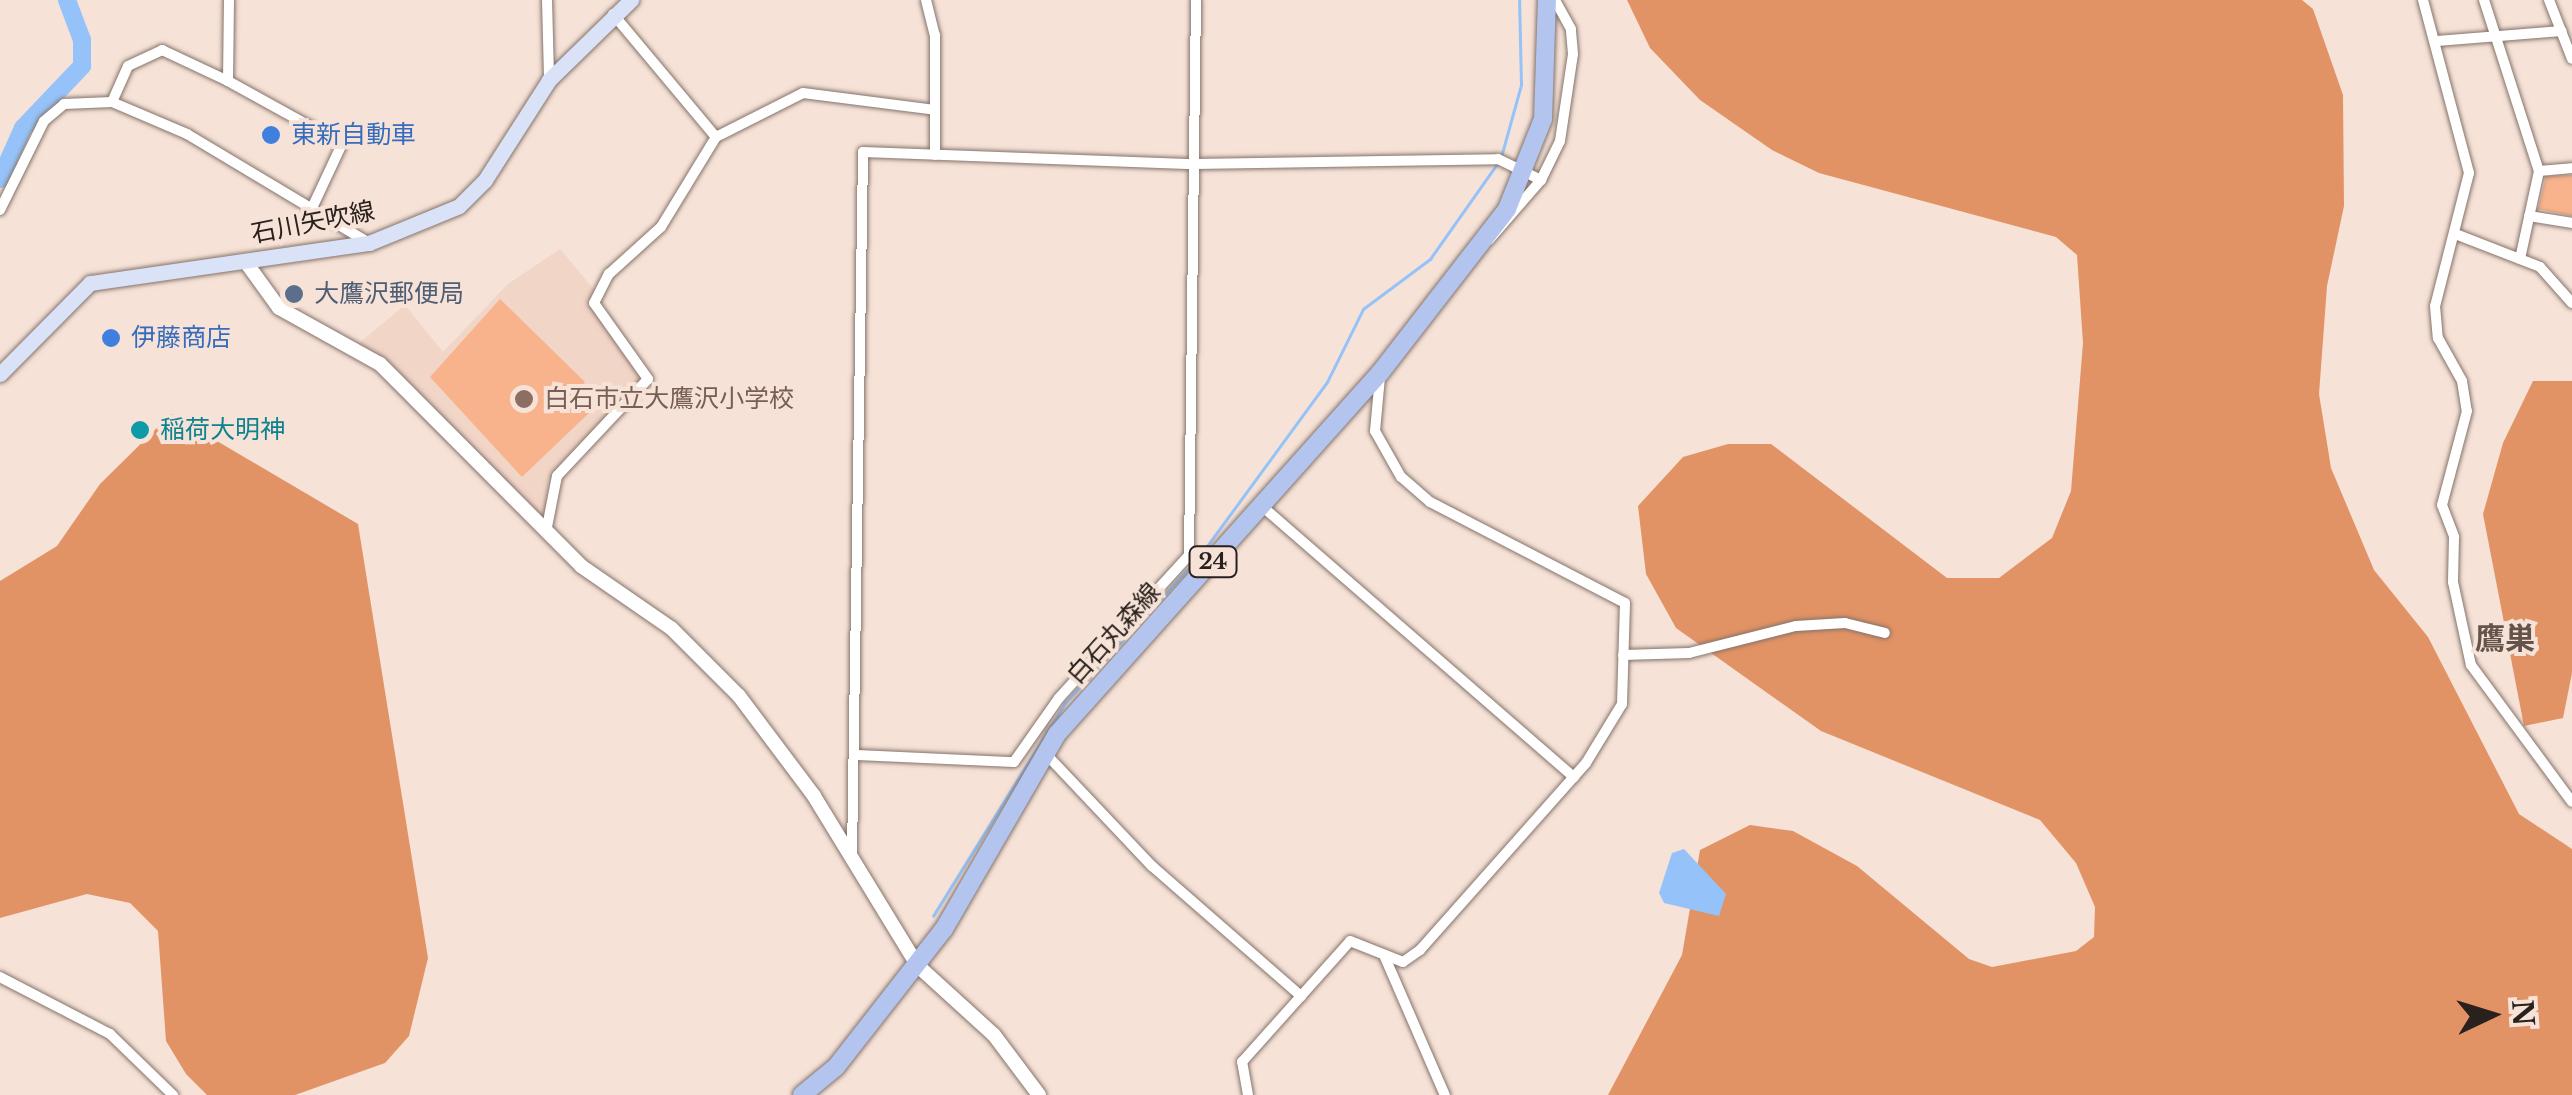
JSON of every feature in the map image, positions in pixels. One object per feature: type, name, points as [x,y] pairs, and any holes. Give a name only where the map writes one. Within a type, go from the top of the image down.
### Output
[{"type":"main road","name":"石川矢吹線","points":[[1,370],[90,283],[369,243],[459,206],[485,180],[549,80],[631,0]]},
{"type":"main road","name":"白石丸森線","points":[[802,1095],[836,1067],[918,964],[1044,752],[1380,373],[1533,176],[1550,78],[1551,0]]},
{"type":"street","points":[[228,81],[229,0]]},
{"type":"street","points":[[548,0],[549,80]]},
{"type":"street","points":[[926,0],[935,155]]},
{"type":"street","points":[[857,755],[1014,762],[1060,698],[1190,554],[1196,0]]},
{"type":"street","points":[[2423,0],[2468,173],[2458,235],[2435,306],[2438,338],[2462,382],[2467,412],[2442,505],[2454,537],[2453,582],[2471,664],[2572,802]]},
{"type":"street","points":[[2484,0],[2539,171],[2520,259]]},
{"type":"street","points":[[2549,0],[2572,59]]},
{"type":"street","points":[[613,14],[716,137]]},
{"type":"street","points":[[2437,42],[2562,31]]},
{"type":"street","points":[[112,102],[128,66],[162,50],[228,81],[342,144],[313,206]]},
{"type":"street","points":[[546,532],[557,476],[648,380],[594,303],[608,274],[661,226],[716,137],[803,93],[935,110]]},
{"type":"street","points":[[0,210],[44,121],[64,104],[112,102],[187,134],[369,243]]},
{"type":"street","points":[[851,861],[857,755],[864,152],[1194,164],[1502,161],[1533,176]]},
{"type":"street","points":[[2539,171],[2572,168]]},
{"type":"street","points":[[2529,216],[2572,223]]},
{"type":"street","points":[[2458,235],[2540,267],[2572,303]]},
{"type":"street","points":[[245,262],[279,308],[380,364],[546,532],[671,628],[740,696],[918,964],[994,1035],[1039,1095]]},
{"type":"street","points":[[1248,1095],[1242,1062],[1350,942],[1382,948],[1403,962],[1420,950],[1574,776],[1622,704],[1625,603],[1430,502],[1402,477],[1375,430],[1380,373]]},
{"type":"street","points":[[1263,507],[1574,776]]},
{"type":"street","points":[[1623,656],[1689,653],[1796,626],[1846,623],[1885,632]]},
{"type":"street","points":[[1044,752],[1152,866],[1301,996]]},
{"type":"street","points":[[1382,948],[1444,1095]]},
{"type":"street","points":[[0,977],[110,1034],[172,1095]]},
{"type":"shaded area","points":[[1627,0],[2302,0],[2313,9],[2343,95],[2344,206],[2327,286],[2319,394],[2331,468],[2374,570],[2428,637],[2519,814],[2572,849],[2572,1095],[1608,1095],[1682,955],[1700,850],[1750,825],[1793,831],[1857,866],[1969,959],[1992,967],[2076,951],[2094,937],[2095,907],[2076,863],[2040,820],[1821,731],[1676,628],[1646,574],[1638,506],[1683,457],[1728,444],[1771,444],[1947,578],[1999,578],[2052,538],[2071,491],[2083,343],[2077,255],[2056,237],[1819,173],[1772,150],[1700,100],[1650,48]]},
{"type":"shaded area","points":[[2572,175],[2572,216],[2538,209],[2546,176]]},
{"type":"shaded area","name":"白石市立大鷹沢小学校","points":[[560,249],[596,292],[590,307],[644,378],[549,480],[544,523],[400,374],[358,344],[405,305],[443,352],[508,284]]},
{"type":"shaded area","points":[[500,299],[585,382],[576,395],[591,411],[522,477],[430,377]]},
{"type":"shaded area","points":[[2533,381],[2572,381],[2572,673],[2563,718],[2524,726],[2483,514],[2503,443]]},
{"type":"shaded area","points":[[171,414],[358,524],[428,958],[409,1036],[385,1063],[295,1095],[207,1095],[186,1074],[166,1041],[158,931],[130,903],[87,894],[0,918],[0,581],[57,546],[100,484]]},
{"type":"water","points":[[1684,849],[1726,894],[1719,916],[1664,903],[1659,893],[1672,853]]},
{"type":"waterway","points":[[0,179],[23,128],[82,66],[82,40],[67,0]]},
{"type":"waterway","points":[[1501,157],[1521,85],[1519,0]]},
{"type":"waterway","points":[[933,916],[1065,703],[1199,557],[1327,382],[1363,309],[1430,259],[1497,164]]},
{"type":"place","name":"東新自動車","points":[[271,135]]},
{"type":"place","name":"大鷹沢郵便局","points":[[294,294]]},
{"type":"place","name":"伊藤商店","points":[[111,338]]},
{"type":"place","name":"白石市立大鷹沢小学校","points":[[524,399]]},
{"type":"place","name":"稲荷大明神","points":[[140,430]]},
{"type":"district","name":"鷹巣","points":[[2505,639]]}]
